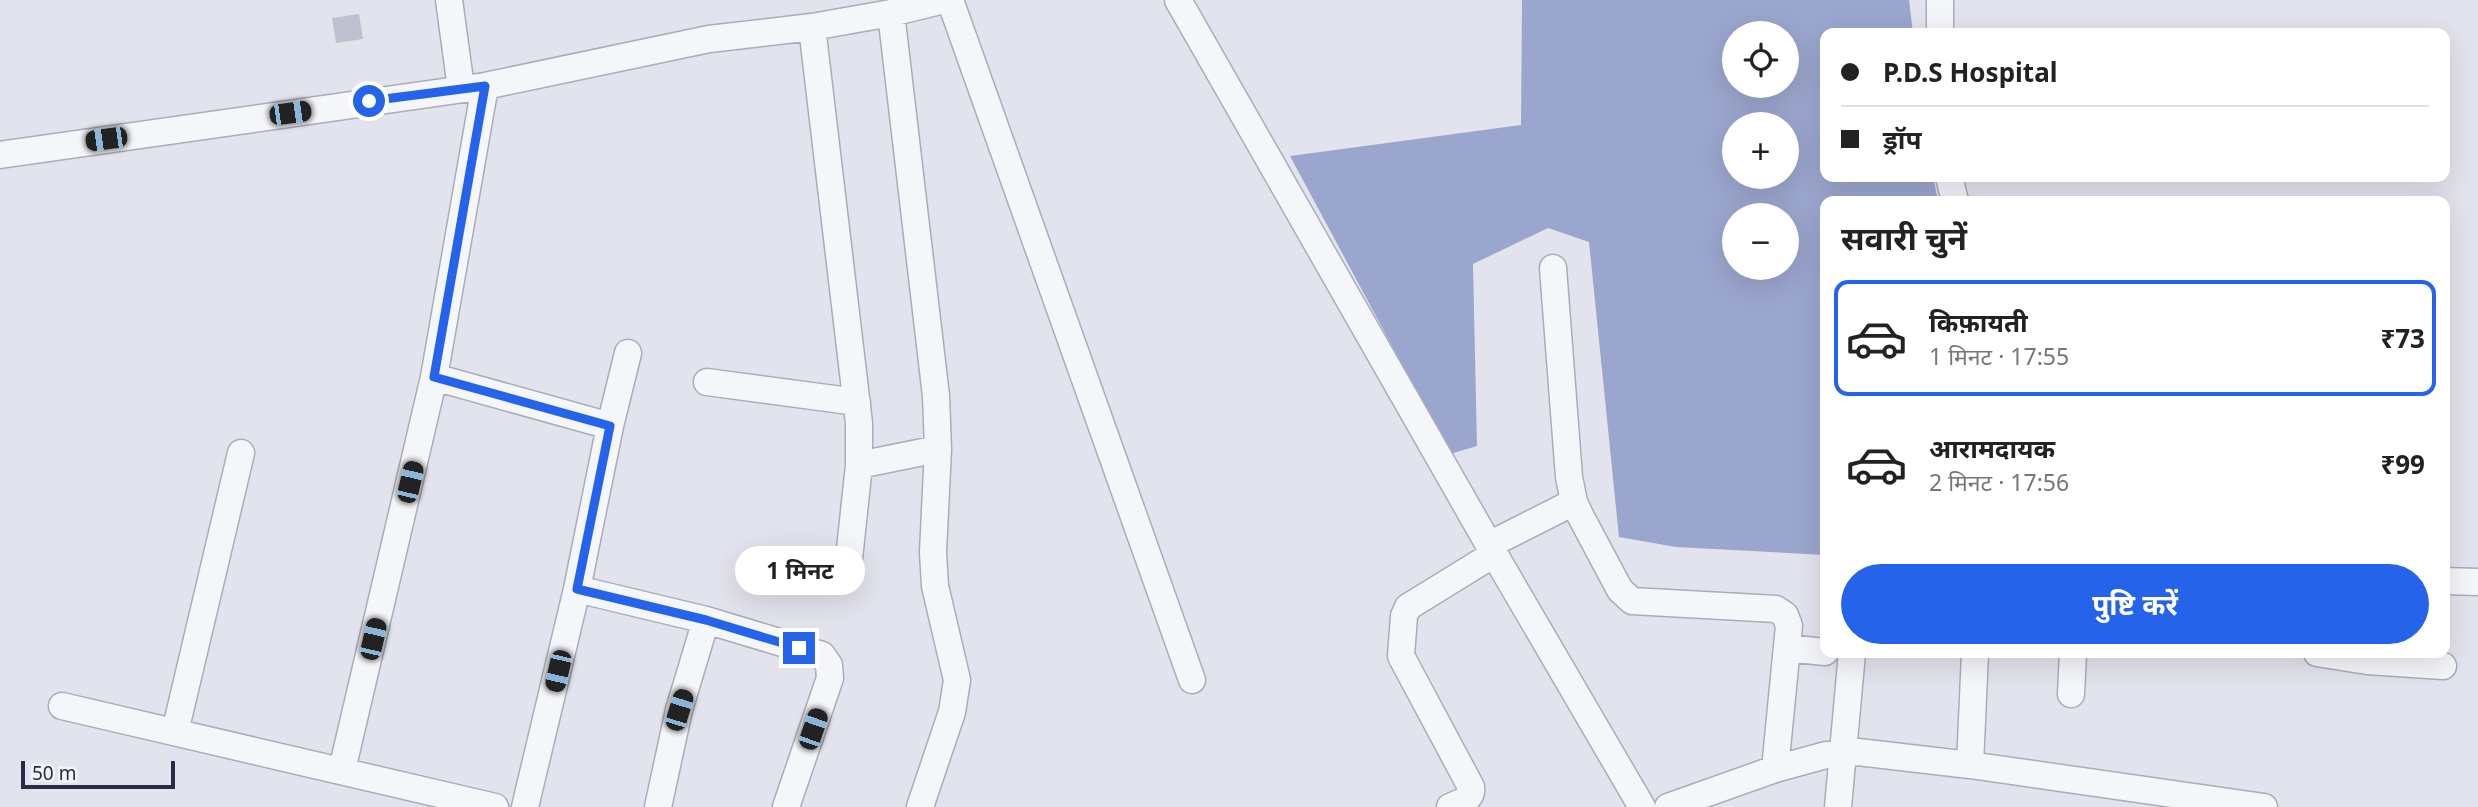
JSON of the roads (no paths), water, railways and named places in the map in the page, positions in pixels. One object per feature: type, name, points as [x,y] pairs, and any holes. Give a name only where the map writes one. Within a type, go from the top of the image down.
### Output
[{"type":"street","points":[[342,771],[434,377],[473,87],[449,0]]},
{"type":"street","points":[[0,155],[473,87],[709,39],[812,27],[891,13],[944,0]]},
{"type":"street","points":[[950,0],[1192,680]]},
{"type":"street","points":[[1178,0],[1642,807]]},
{"type":"street","points":[[1940,0],[1940,28]]},
{"type":"street","points":[[891,13],[936,396],[939,449],[933,552],[934,586],[957,680],[952,712],[920,807]]},
{"type":"street","points":[[812,27],[859,422],[859,465],[848,568]]},
{"type":"street","points":[[1553,268],[1569,477],[1574,502],[1625,596],[1632,601],[1776,608],[1785,615],[1789,626],[1775,769]]},
{"type":"street","points":[[525,807],[577,589],[610,426],[628,354]]},
{"type":"street","points":[[434,377],[610,426]]},
{"type":"street","points":[[707,382],[857,402]]},
{"type":"street","points":[[859,465],[939,449]]},
{"type":"street","points":[[175,732],[241,453]]},
{"type":"street","points":[[1450,807],[1469,798],[1471,787],[1401,656],[1404,616],[1408,607],[1492,550],[1574,502]]},
{"type":"street","points":[[2450,581],[2478,582]]},
{"type":"street","points":[[577,589],[706,620],[822,655],[829,665],[830,678],[786,807]]},
{"type":"street","points":[[657,807],[679,710],[706,620]]},
{"type":"street","points":[[1787,649],[1820,651]]},
{"type":"street","points":[[1838,807],[1843,752],[1840,658]]},
{"type":"street","points":[[1970,765],[1975,658]]},
{"type":"street","points":[[2071,694],[2073,658]]},
{"type":"street","points":[[2350,658],[2443,666]]},
{"type":"street","points":[[62,706],[495,807]]},
{"type":"street","points":[[1668,807],[1775,769],[1826,754],[1843,752],[1970,765],[2198,802],[2264,807]]},
{"type":"water","points":[[1522,0],[1909,0],[1912,28],[1820,28],[1820,182],[1934,182],[1937,196],[1820,196],[1820,555],[1676,547],[1619,537],[1589,242],[1548,228],[1473,264],[1477,446],[1450,454],[1290,156],[1521,125]]}]
